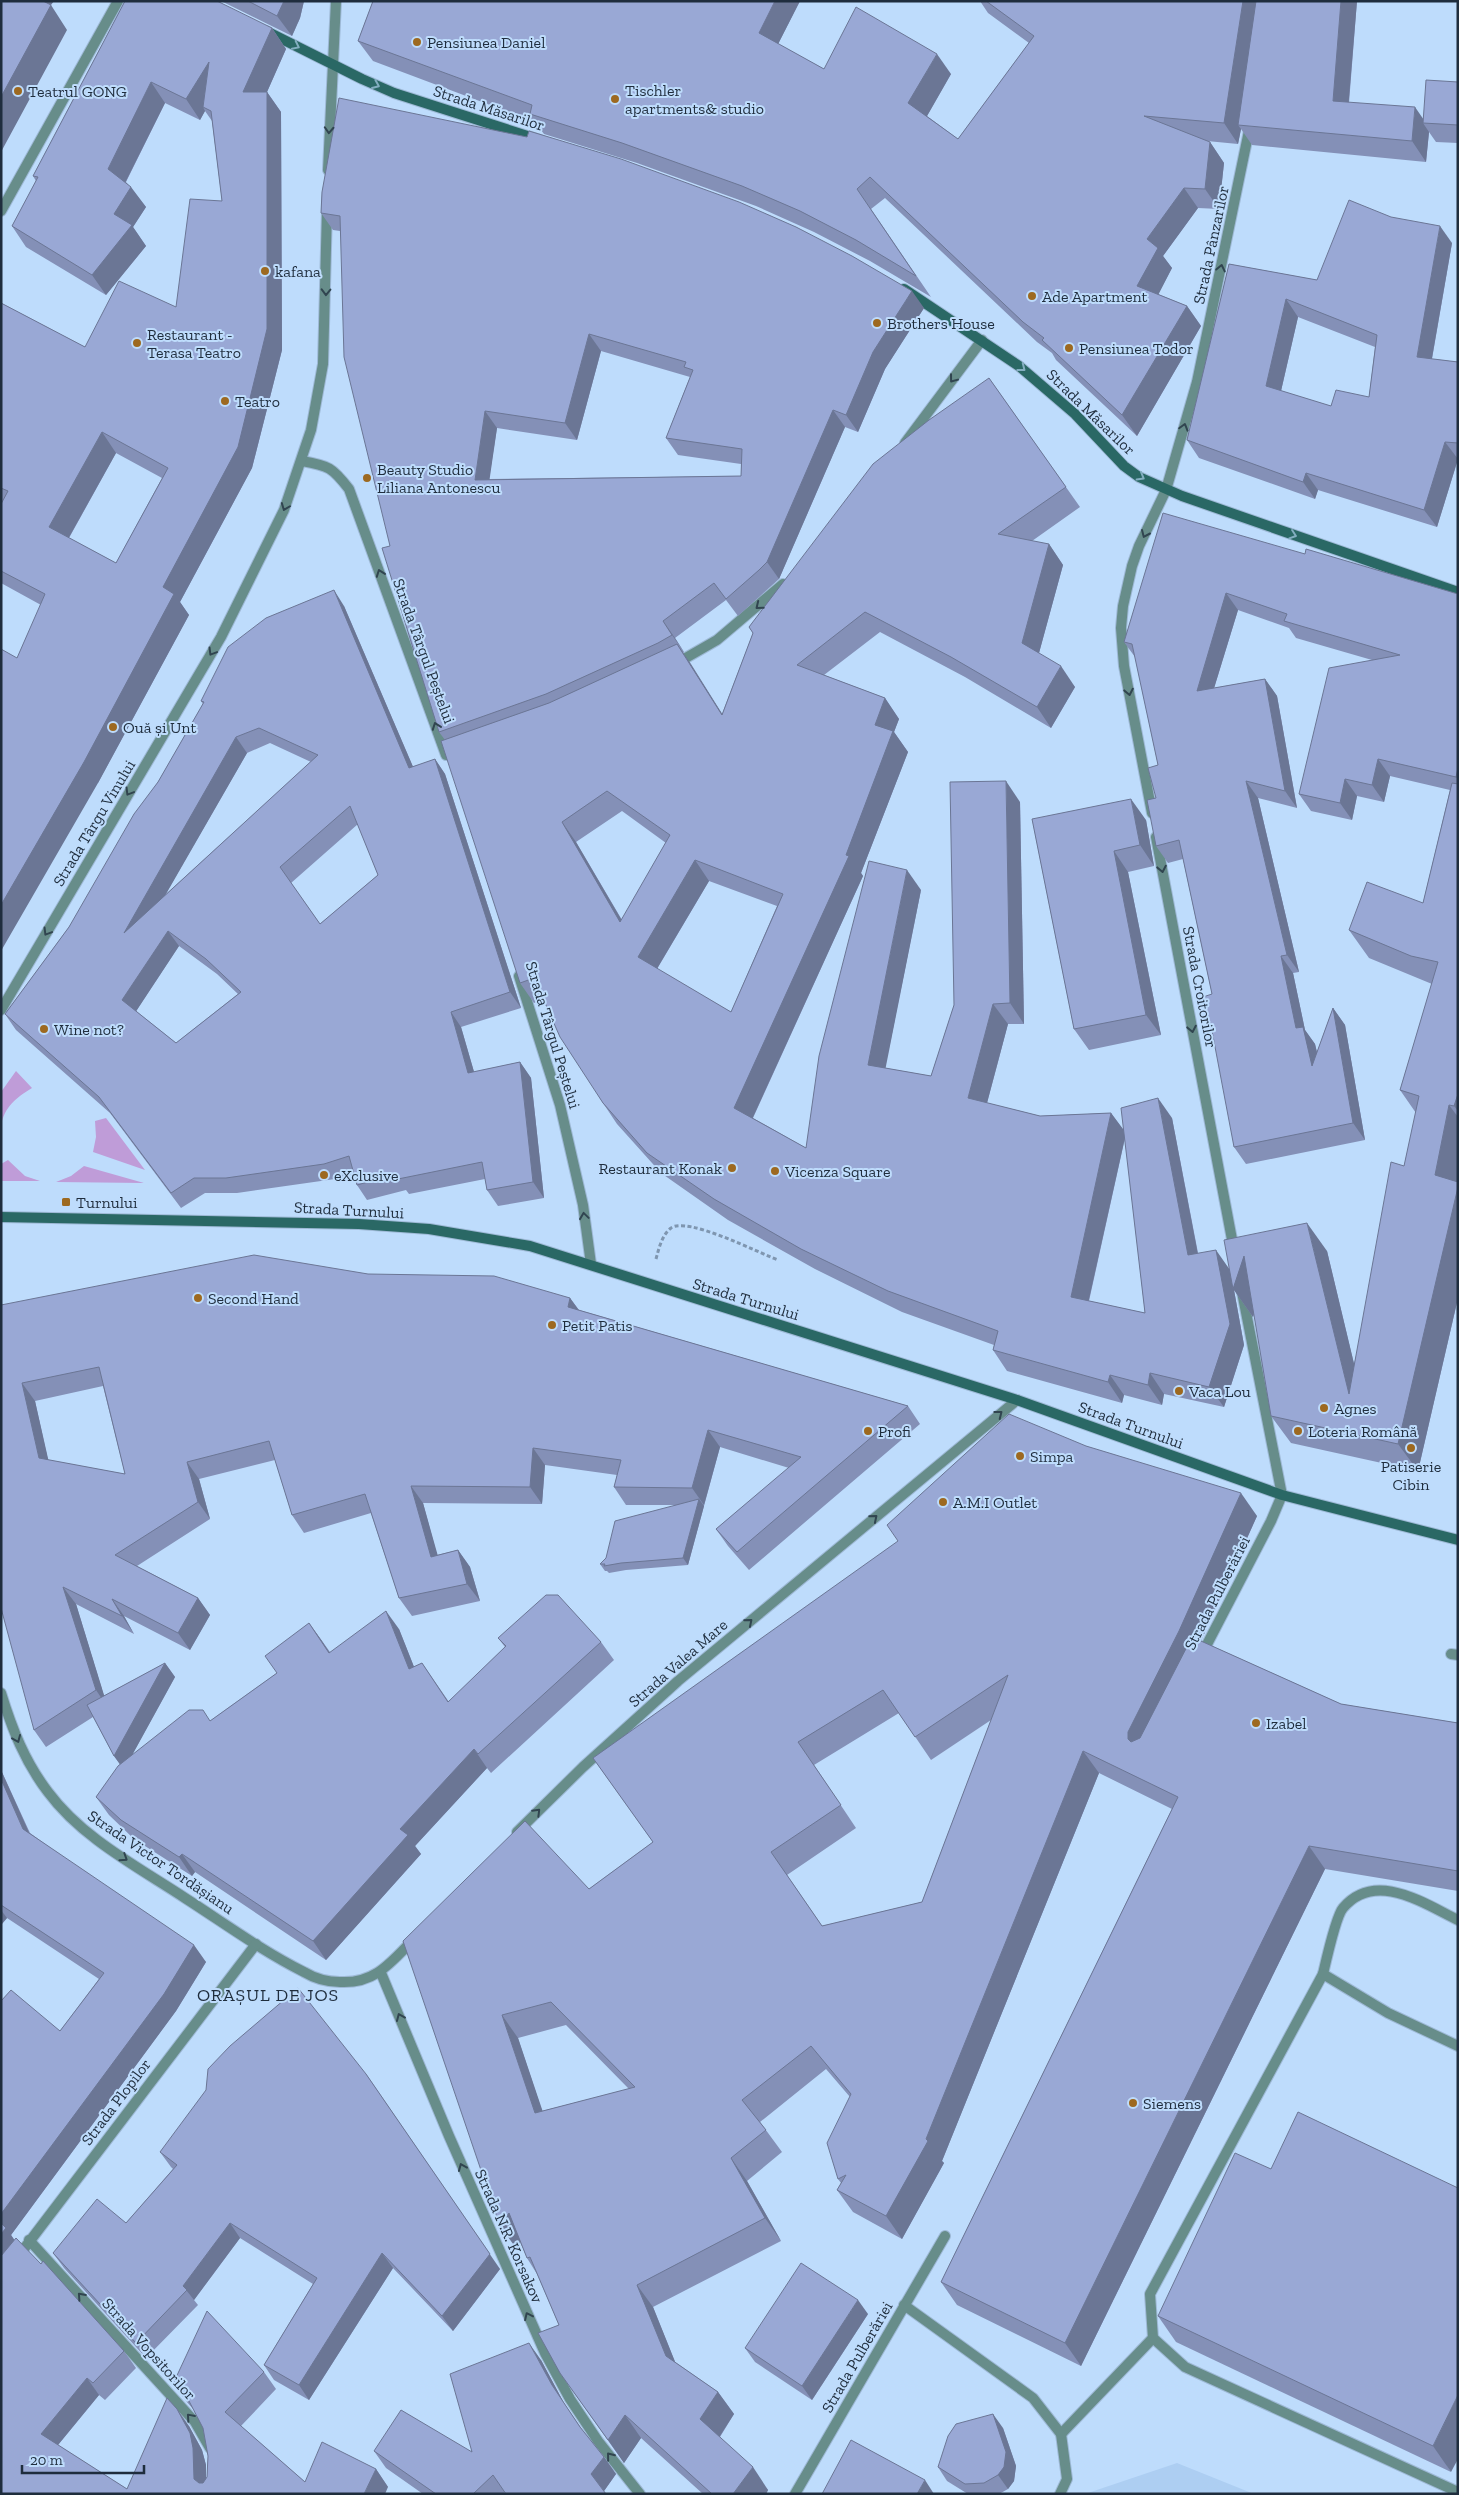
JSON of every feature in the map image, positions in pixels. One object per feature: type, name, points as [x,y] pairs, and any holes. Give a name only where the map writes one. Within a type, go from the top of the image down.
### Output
[{"type":"street","points":[[1,211],[118,1]]},
{"type":"street","points":[[328,180],[336,1]]},
{"type":"street","name":"Strada Măsarilor","points":[[256,26],[394,93],[555,145]]},
{"type":"street","name":"Strada Pânzarilor","points":[[1166,490],[1197,382],[1252,112]]},
{"type":"street","points":[[302,461],[311,430],[323,364],[327,200]]},
{"type":"street","name":"Strada Măsarilor","points":[[892,282],[982,340],[1050,391],[1075,414],[1124,466],[1139,477],[1166,490],[1458,592]]},
{"type":"street","points":[[895,455],[982,340]]},
{"type":"street","name":"Strada Târgul Peștelui","points":[[302,461],[326,466],[338,475],[349,489],[451,759]]},
{"type":"street","name":"Strada Târgu Vinului","points":[[1,1010],[221,637],[284,510],[302,461]]},
{"type":"street","name":"Strada Croitorilor","points":[[1166,490],[1132,566],[1121,628],[1124,666],[1236,1260]]},
{"type":"street","points":[[667,669],[717,640],[774,594],[794,573]]},
{"type":"street","name":"Strada Târgul Peștelui","points":[[517,968],[560,1105],[583,1206],[591,1264]]},
{"type":"street","name":"Strada Turnului","points":[[1,1217],[62,1220],[292,1222],[420,1228],[513,1242],[591,1264],[1017,1400],[1282,1496],[1458,1540]]},
{"type":"street","points":[[1239,1279],[1282,1496]]},
{"type":"street","name":"Strada Valea Mare","points":[[510,1839],[583,1766],[678,1681],[1017,1400]]},
{"type":"street","name":"Strada Pulberăriei","points":[[1198,1663],[1282,1496]]},
{"type":"street","name":"Strada Victor Tordășianu","points":[[1,1693],[10,1723],[25,1759],[48,1793],[71,1818],[111,1849],[256,1944],[305,1973],[323,1980],[340,1982],[358,1981],[381,1973]]},
{"type":"street","points":[[1458,1920],[1396,1891],[1363,1893],[1342,1909],[1322,1974],[1150,2294],[1153,2338],[1186,2367],[1458,2492]]},
{"type":"street","points":[[381,1973],[422,1930]]},
{"type":"street","name":"Strada Plopilor","points":[[1,2279],[256,1944]]},
{"type":"street","name":"Strada N.R. Korsakov","points":[[381,1973],[468,2181],[545,2352],[570,2399],[640,2494]]},
{"type":"street","points":[[1322,1974],[1388,2013],[1458,2046]]},
{"type":"street","name":"Strada Pulberăriei","points":[[795,2494],[945,2236]]},
{"type":"street","name":"Strada Vopsitorilor","points":[[30,2240],[195,2422],[208,2442],[212,2459]]},
{"type":"street","points":[[904,2306],[1033,2398],[1061,2434],[1067,2479],[1060,2494]]},
{"type":"street","points":[[1061,2434],[1153,2338]]},
{"type":"path","points":[[652,1268],[665,1233],[673,1226],[682,1225],[718,1235],[778,1260]]},
{"type":"shaded area","points":[[16,1071],[32,1088],[12,1103],[5,1113],[1,1126],[1,1092]]},
{"type":"shaded area","points":[[106,1118],[145,1170],[93,1152],[96,1137],[95,1121]]},
{"type":"shaded area","points":[[8,1160],[25,1176],[40,1181],[1,1181],[1,1164]]},
{"type":"shaded area","points":[[84,1166],[144,1183],[56,1182],[71,1176]]},
{"type":"shaded area","points":[[1177,2463],[1254,2494],[1085,2494]]},
{"type":"building","points":[[1,1],[43,1],[51,5],[1,97]]},
{"type":"building","points":[[125,1],[217,1],[272,28],[243,92],[267,92],[267,329],[238,447],[163,587],[174,594],[84,762],[1,905],[1,649],[17,658],[45,594],[1,571],[1,504],[8,491],[1,488],[1,303],[85,347],[119,281],[176,307],[190,199],[222,201],[211,111],[203,107],[209,62],[186,99],[151,82],[108,169],[131,187],[114,214],[132,225],[92,275],[12,226],[38,177],[33,176]],"holes":[[[102,432],[168,468],[116,563],[49,527]]]},
{"type":"building","points":[[248,1],[284,1],[277,16]]},
{"type":"building","points":[[373,1],[775,1],[759,33],[824,69],[856,7],[937,54],[908,103],[958,139],[1034,36],[986,1],[1243,1],[1224,123],[1144,116],[1210,142],[1205,189],[1184,188],[1147,239],[1158,248],[1137,286],[1187,306],[1122,415],[1042,340],[1044,338],[1023,322],[870,177],[857,189],[916,276],[856,240],[800,211],[742,186],[622,143],[530,114],[532,105],[358,41]]},
{"type":"building","points":[[1256,1],[1341,1],[1333,101],[1415,107],[1412,141],[1238,125]]},
{"type":"building","points":[[1426,80],[1458,82],[1458,125],[1423,123]]},
{"type":"building","points":[[339,98],[527,137],[529,131],[621,159],[739,202],[796,227],[852,256],[912,291],[873,352],[846,415],[833,410],[767,562],[759,570],[726,599],[714,583],[663,621],[672,635],[658,643],[546,694],[439,732],[382,548],[390,546],[344,357],[340,216],[321,213],[322,192]],"holes":[[[589,334],[686,362],[684,367],[693,370],[666,438],[742,449],[741,476],[475,480],[485,411],[565,423]]]},
{"type":"building","points":[[1349,200],[1391,217],[1440,226],[1417,357],[1458,362],[1458,443],[1445,442],[1424,510],[1306,473],[1303,482],[1187,440],[1229,264],[1317,280]],"holes":[[[1286,299],[1377,335],[1369,397],[1336,390],[1331,406],[1266,386]]]},
{"type":"building","points":[[989,378],[1066,487],[998,534],[1049,544],[1022,643],[1061,666],[1037,707],[951,657],[865,612],[797,665],[885,698],[875,725],[893,731],[846,855],[849,856],[734,1108],[806,1148],[819,1056],[869,861],[907,870],[868,1065],[931,1076],[954,1005],[950,782],[1006,781],[1010,1003],[993,1004],[968,1098],[1040,1116],[1111,1113],[1071,1297],[1145,1313],[1121,1108],[1158,1098],[1188,1255],[1216,1250],[1230,1324],[1209,1387],[1150,1373],[1148,1385],[1110,1375],[1108,1382],[993,1350],[998,1331],[888,1291],[801,1249],[714,1199],[647,1153],[603,1103],[560,1037],[534,978],[520,983],[441,741],[549,703],[677,644],[722,715],[753,633],[749,627],[873,464],[929,420]],"holes":[[[607,791],[670,835],[620,922],[562,822]],[[695,860],[783,894],[731,1012],[638,957]]]},
{"type":"building","points":[[1163,513],[1305,554],[1306,549],[1458,594],[1458,768],[1456,777],[1378,759],[1372,785],[1345,779],[1340,803],[1299,794],[1329,668],[1400,655],[1284,621],[1287,614],[1226,593],[1197,691],[1265,679],[1285,791],[1246,781],[1287,955],[1281,956],[1296,1028],[1303,1027],[1312,1066],[1333,1008],[1353,1123],[1234,1147],[1212,1031],[1203,997],[1212,994],[1179,840],[1156,846],[1147,800],[1156,798],[1148,768],[1158,765],[1132,644],[1124,642]]},
{"type":"building","points":[[334,590],[409,768],[435,759],[510,992],[451,1012],[468,1073],[520,1062],[533,1182],[487,1190],[482,1162],[398,1179],[397,1174],[357,1185],[349,1156],[324,1164],[226,1178],[194,1178],[171,1193],[99,1097],[5,1014],[69,927],[134,814],[158,782],[204,702],[201,701],[228,647],[266,618]],"holes":[[[259,728],[318,755],[124,933],[236,737]],[[350,806],[378,875],[320,924],[280,867]],[[168,931],[206,959],[241,992],[176,1043],[122,1000]]]},
{"type":"building","points":[[1452,783],[1458,784],[1458,1094],[1454,1106],[1449,1105],[1435,1175],[1458,1182],[1458,1187],[1398,1444],[1271,1416],[1244,1256],[1233,1289],[1224,1240],[1307,1223],[1349,1394],[1391,1162],[1404,1166],[1419,1096],[1400,1090],[1438,962],[1411,956],[1349,930],[1367,882],[1423,903]]},
{"type":"building","points":[[1131,799],[1140,845],[1114,851],[1146,1015],[1074,1029],[1032,819]]},
{"type":"building","points":[[254,1255],[368,1274],[494,1276],[570,1298],[568,1307],[908,1406],[737,1552],[716,1529],[801,1457],[708,1430],[692,1488],[614,1487],[621,1460],[533,1448],[530,1487],[411,1486],[431,1557],[458,1550],[467,1584],[399,1598],[365,1494],[292,1515],[269,1441],[187,1462],[198,1502],[115,1555],[198,1598],[178,1633],[112,1599],[122,1616],[63,1587],[96,1690],[34,1730],[1,1608],[1,1305]],"holes":[[[99,1367],[125,1474],[39,1458],[22,1383]]]},
{"type":"building","points":[[1009,1414],[1086,1446],[1241,1493],[1179,1631],[1128,1732],[1128,1739],[1131,1742],[1140,1738],[1192,1637],[1341,1704],[1458,1723],[1458,1871],[1309,1846],[1065,2343],[941,2282],[1178,1797],[1083,1751],[926,2139],[928,2141],[886,2216],[837,2190],[846,2175],[838,2179],[827,2143],[851,2094],[811,2046],[742,2100],[766,2130],[731,2158],[765,2218],[637,2285],[666,2356],[718,2392],[700,2419],[753,2467],[733,2494],[712,2494],[625,2415],[608,2440],[560,2373],[538,2333],[559,2325],[530,2257],[527,2258],[509,2213],[500,2226],[403,1941],[525,1821],[589,1889],[653,1842],[593,1758],[898,1541],[887,1525]],"holes":[[[1008,1675],[922,1902],[822,1926],[771,1852],[841,1805],[798,1742],[883,1690],[915,1737]],[[551,2002],[635,2087],[535,2113],[502,2015]]]},
{"type":"building","points":[[699,1499],[683,1558],[604,1566],[605,1564],[600,1564],[606,1558],[615,1521]]},
{"type":"building","points":[[546,1595],[558,1595],[601,1642],[478,1754],[474,1749],[400,1829],[408,1835],[313,1941],[182,1854],[179,1857],[121,1820],[96,1797],[118,1766],[189,1710],[203,1710],[210,1721],[277,1673],[265,1656],[309,1623],[329,1653],[386,1611],[409,1669],[422,1663],[448,1702],[506,1646],[498,1638]]},
{"type":"building","points":[[165,1663],[114,1756],[87,1705]]},
{"type":"building","points":[[1,1779],[23,1829],[194,1945],[164,1994],[1,2214],[1,2001],[11,1990],[60,2031],[104,1973],[1,1905]]},
{"type":"building","points":[[298,1988],[366,2074],[490,2254],[442,2316],[382,2253],[299,2385],[264,2365],[317,2278],[230,2223],[183,2286],[187,2290],[136,2343],[53,2253],[97,2199],[126,2223],[177,2165],[160,2152],[206,2090],[208,2069],[230,2046]]},
{"type":"building","points":[[1298,2112],[1458,2188],[1458,2395],[1433,2446],[1158,2316],[1235,2153],[1271,2169]]},
{"type":"building","points":[[1,2223],[6,2228],[1,2234]]},
{"type":"building","points":[[16,2238],[41,2264],[43,2261],[124,2351],[93,2383],[87,2378],[41,2434],[127,2489],[167,2398],[177,2409],[190,2433],[193,2448],[194,2479],[199,2483],[203,2483],[207,2477],[208,2456],[203,2428],[189,2401],[173,2384],[207,2311],[264,2372],[225,2412],[305,2482],[322,2442],[376,2469],[364,2494],[1,2494],[1,2256]]},
{"type":"building","points":[[801,2263],[858,2300],[802,2386],[745,2348]]},
{"type":"building","points":[[529,2343],[552,2385],[580,2427],[604,2457],[591,2474],[606,2494],[506,2494],[493,2475],[473,2494],[436,2494],[374,2451],[401,2410],[472,2452],[450,2374]]},
{"type":"building","points":[[993,2414],[1006,2452],[1004,2467],[998,2475],[984,2483],[965,2484],[938,2467],[948,2436],[956,2424]]},
{"type":"building","points":[[851,2440],[925,2480],[917,2494],[822,2494]]},
{"type":"place","name":"Pensiunea Daniel","points":[[417,42]]},
{"type":"place","name":"Teatrul GONG","points":[[18,91]]},
{"type":"place","name":"Tischler apartments& studio","points":[[615,99]]},
{"type":"place","name":"kafana","points":[[265,271]]},
{"type":"place","name":"Ade Apartment","points":[[1032,296]]},
{"type":"place","name":"Brothers House","points":[[877,323]]},
{"type":"place","name":"Restaurant - Terasa Teatro","points":[[137,343]]},
{"type":"place","name":"Pensiunea Todor","points":[[1069,348]]},
{"type":"place","name":"Teatro","points":[[225,401]]},
{"type":"place","name":"Beauty Studio Liliana Antonescu","points":[[367,478]]},
{"type":"place","name":"Ouă și Unt","points":[[113,727]]},
{"type":"place","name":"Wine not?","points":[[44,1029]]},
{"type":"place","name":"Restaurant Konak","points":[[732,1168]]},
{"type":"place","name":"Vicenza Square","points":[[775,1171]]},
{"type":"place","name":"eXclusive","points":[[324,1175]]},
{"type":"place","name":"Turnului","points":[[66,1202]]},
{"type":"place","name":"Second Hand","points":[[198,1298]]},
{"type":"place","name":"Petit Patis","points":[[552,1325]]},
{"type":"place","name":"Vaca Lou","points":[[1179,1391]]},
{"type":"place","name":"Agnes","points":[[1324,1408]]},
{"type":"place","name":"Profi","points":[[868,1431]]},
{"type":"place","name":"Loteria Română","points":[[1298,1431]]},
{"type":"place","name":"Patiserie Cibin","points":[[1411,1448]]},
{"type":"place","name":"Simpa","points":[[1020,1456]]},
{"type":"place","name":"A.M.I Outlet","points":[[943,1502]]},
{"type":"place","name":"Izabel","points":[[1256,1723]]},
{"type":"place","name":"Siemens","points":[[1133,2103]]},
{"type":"district","name":"ORAȘUL DE JOS","points":[[268,1995]]}]
